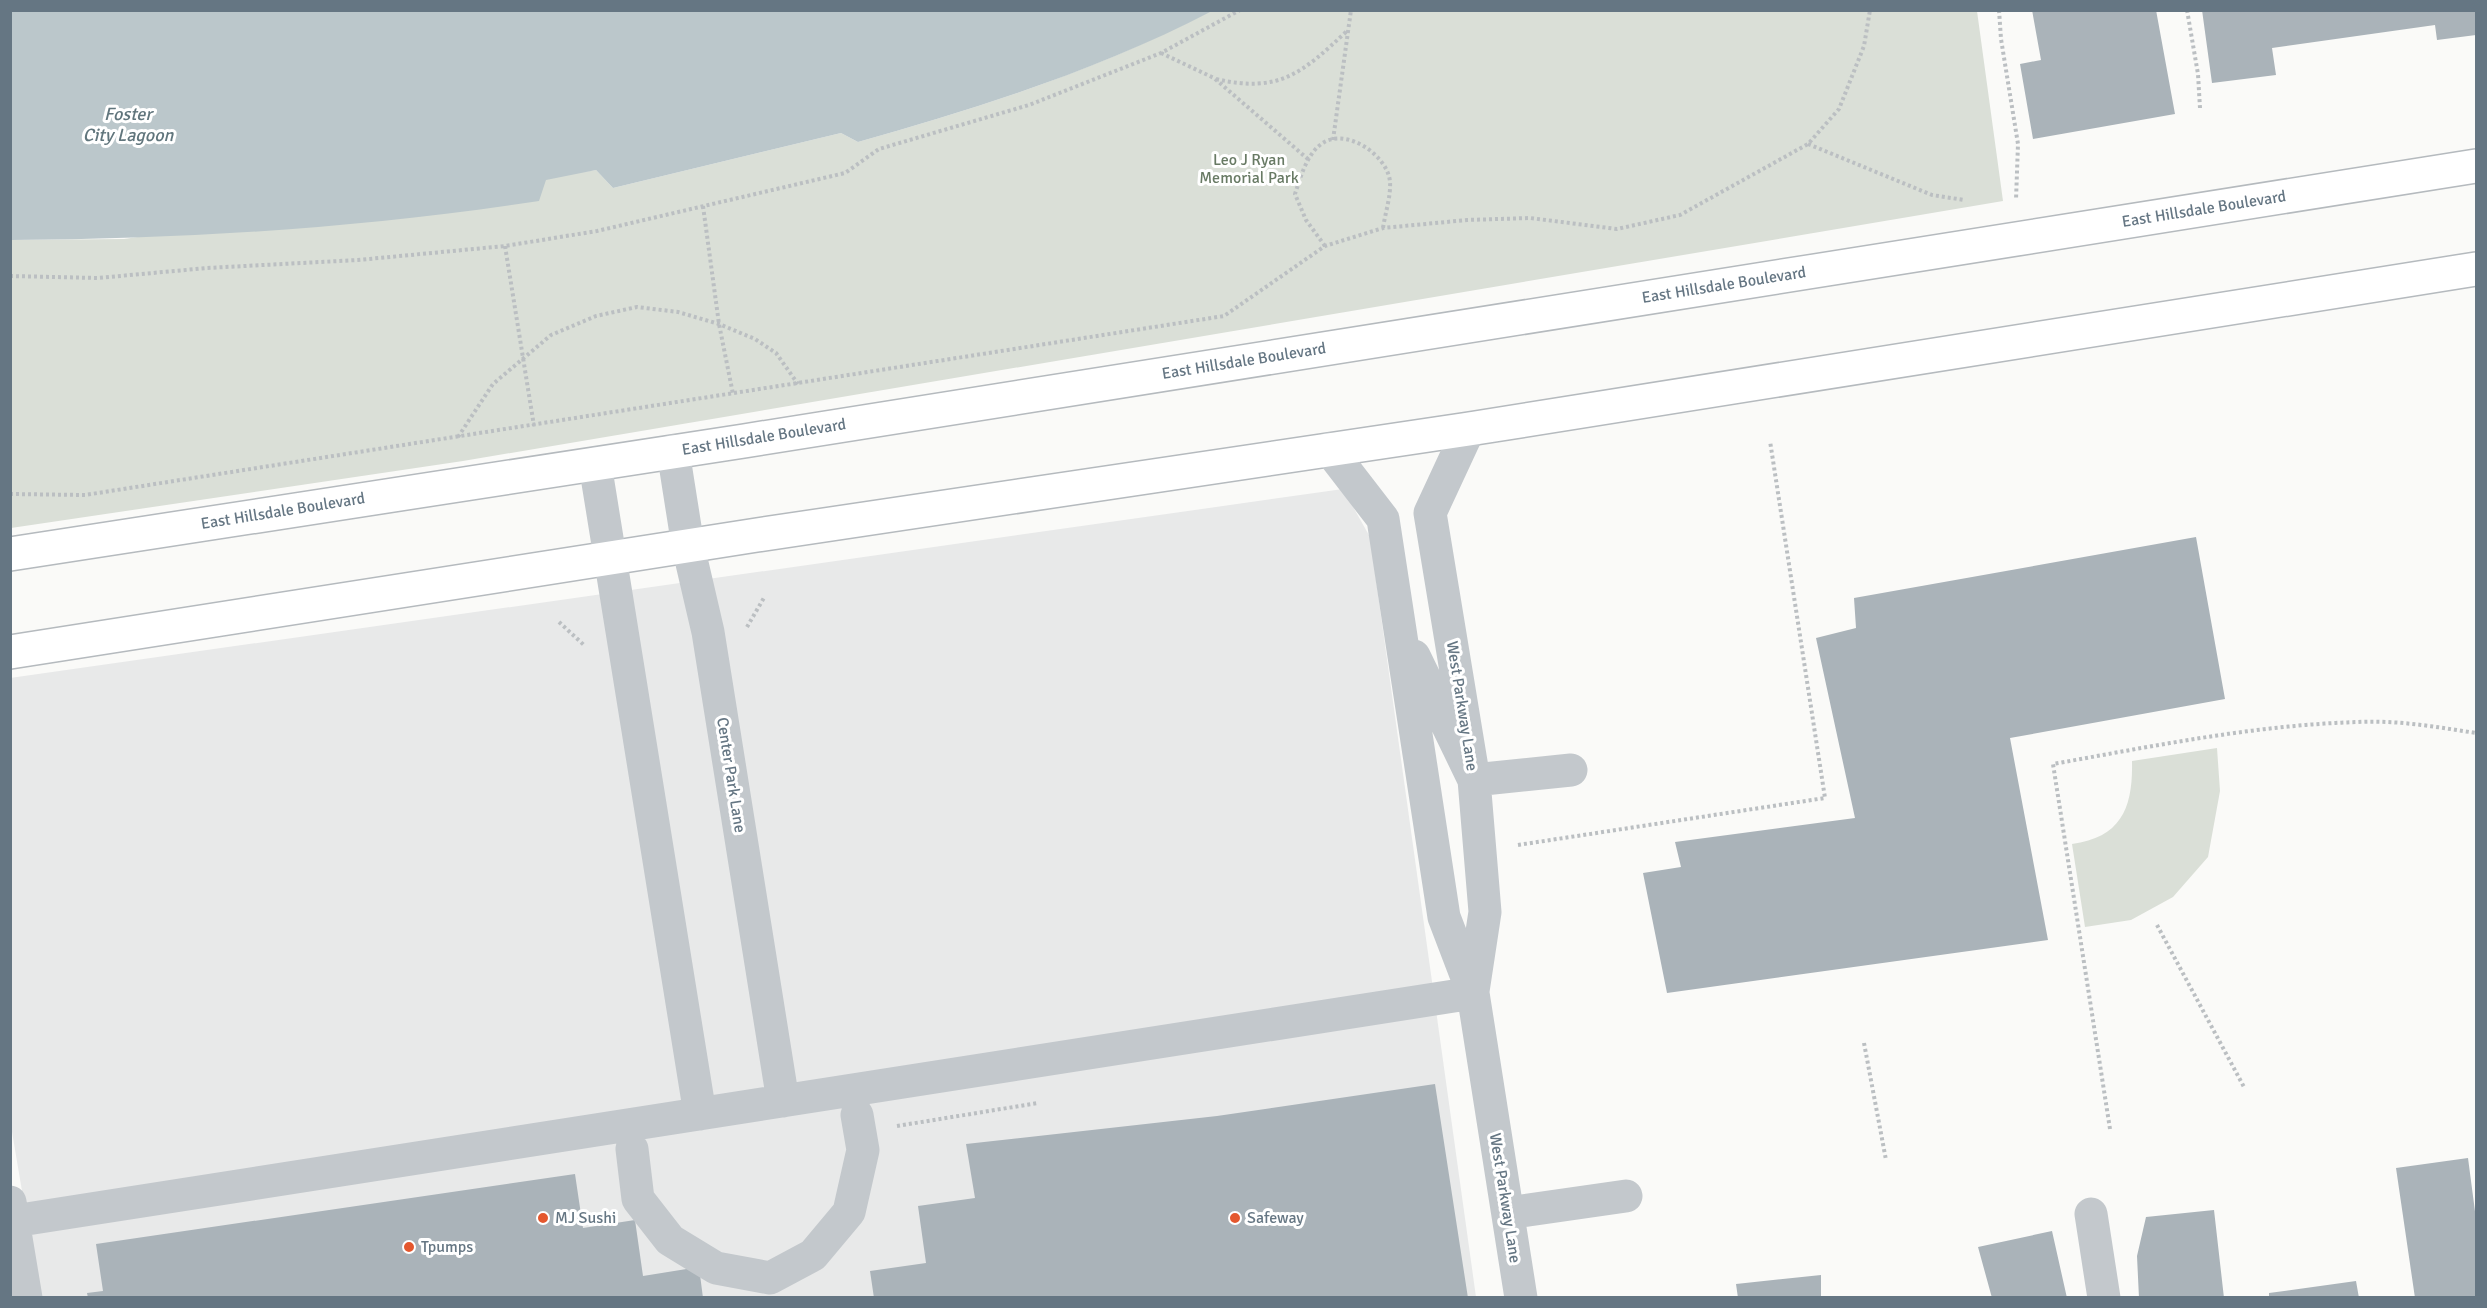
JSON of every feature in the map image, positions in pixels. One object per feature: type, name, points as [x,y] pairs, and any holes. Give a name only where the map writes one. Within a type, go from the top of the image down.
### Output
[{"type":"main road","name":"East Hillsdale Boulevard","points":[[10,554],[595,464],[2476,166]]},
{"type":"main road","points":[[10,652],[688,546],[1469,429],[2476,269]]},
{"type":"street","name":"West Parkway Lane","points":[[1469,429],[1430,513],[1474,780],[1485,912],[1473,993]]},
{"type":"street","name":"West Parkway Lane","points":[[1329,449],[1383,519],[1444,917],[1473,993],[1521,1298]]},
{"type":"street","name":"Center Park Lane","points":[[673,451],[688,546],[708,632],[783,1101]]},
{"type":"street","points":[[595,464],[700,1114]]},
{"type":"street","points":[[1400,626],[1474,780],[1571,770]]},
{"type":"street","points":[[26,1298],[12,1211],[700,1114],[1473,993]]},
{"type":"street","points":[[632,1149],[638,1199],[670,1240],[716,1268],[771,1288],[813,1255],[849,1212],[863,1150],[857,1115]]},
{"type":"street","points":[[1508,1213],[1626,1196]]},
{"type":"street","points":[[2091,1214],[2104,1298]]},
{"type":"path","points":[[10,276],[98,278],[207,268],[358,260],[506,246],[597,231],[845,173],[879,149],[1029,105],[1161,53],[1240,10]]},
{"type":"path","points":[[1333,140],[1351,10]]},
{"type":"path","points":[[10,494],[85,495],[1224,316],[1324,246],[1383,228],[1467,220],[1530,218],[1617,229],[1680,215],[1808,144],[1839,109],[1864,46],[1870,10]]},
{"type":"path","points":[[1999,10],[2001,39],[2018,144],[2016,204]]},
{"type":"path","points":[[2187,10],[2198,74],[2200,108]]},
{"type":"path","points":[[1161,53],[1214,78],[1244,86],[1271,83],[1310,65],[1347,31]]},
{"type":"path","points":[[1214,78],[1309,160]]},
{"type":"path","points":[[1324,246],[1306,220],[1295,194],[1309,160],[1320,144],[1333,140],[1353,141],[1379,155],[1390,182],[1383,228]]},
{"type":"path","points":[[1808,144],[1932,195],[1964,200]]},
{"type":"path","points":[[703,206],[719,324],[733,394]]},
{"type":"path","points":[[506,246],[534,426]]},
{"type":"path","points":[[458,438],[493,384],[551,335],[596,316],[638,307],[678,312],[719,324],[756,339],[776,353],[798,384]]},
{"type":"path","points":[[1511,847],[1825,798],[1770,441]]},
{"type":"path","points":[[747,627],[765,596]]},
{"type":"path","points":[[559,622],[586,647]]},
{"type":"path","points":[[2110,1129],[2053,764],[2238,732],[2300,725],[2360,722],[2421,724],[2476,733]]},
{"type":"path","points":[[2157,925],[2244,1087]]},
{"type":"path","points":[[1864,1043],[1886,1160]]},
{"type":"shaded area","points":[[1343,489],[1370,537],[1476,1297],[40,1297],[11,1126],[10,678]]},
{"type":"green space","name":"Leo J Ryan Memorial Park","points":[[1212,10],[1977,11],[2003,201],[463,461],[11,528],[10,240],[124,239],[596,170],[613,188],[841,133],[858,142],[994,101],[1083,69],[1127,51]]},
{"type":"green space","points":[[2217,748],[2220,791],[2208,857],[2173,897],[2131,920],[2085,927],[2072,844],[2103,835],[2121,817],[2127,806],[2130,792],[2132,761]]},
{"type":"water","name":"Foster City Lagoon","points":[[10,11],[1212,11],[1127,51],[1039,86],[858,142],[841,133],[613,188],[596,170],[546,180],[539,201],[408,218],[210,234],[11,240]]},
{"type":"building","points":[[2032,10],[2156,10],[2175,114],[2033,139],[2020,64],[2041,60]]},
{"type":"building","points":[[2202,10],[2476,10],[2476,35],[2437,40],[2435,25],[2272,48],[2276,75],[2212,83]]},
{"type":"building","points":[[2196,537],[2225,699],[2010,738],[2048,940],[1667,993],[1643,873],[1681,867],[1675,842],[1855,818],[1816,638],[1856,628],[1854,598]]},
{"type":"building","name":"Safeway","points":[[1435,1084],[1468,1298],[874,1298],[870,1271],[926,1263],[918,1206],[975,1198],[966,1144],[1217,1116]]},
{"type":"building","points":[[2468,1158],[2476,1219],[2476,1298],[2415,1298],[2396,1168]]},
{"type":"building","points":[[575,1174],[583,1228],[635,1220],[643,1276],[699,1267],[703,1298],[88,1298],[87,1293],[103,1291],[96,1244]]},
{"type":"building","points":[[2214,1210],[2224,1298],[2139,1298],[2137,1256],[2146,1217]]},
{"type":"building","points":[[2052,1231],[2067,1298],[1992,1298],[1978,1247]]},
{"type":"building","points":[[1821,1275],[1821,1298],[1738,1298],[1736,1284]]},
{"type":"building","points":[[2356,1281],[2359,1298],[2269,1298],[2269,1293]]},
{"type":"place","name":"MJ Sushi","points":[[543,1218]]},
{"type":"place","name":"Safeway","points":[[1235,1218]]},
{"type":"place","name":"Tpumps","points":[[409,1247]]}]
